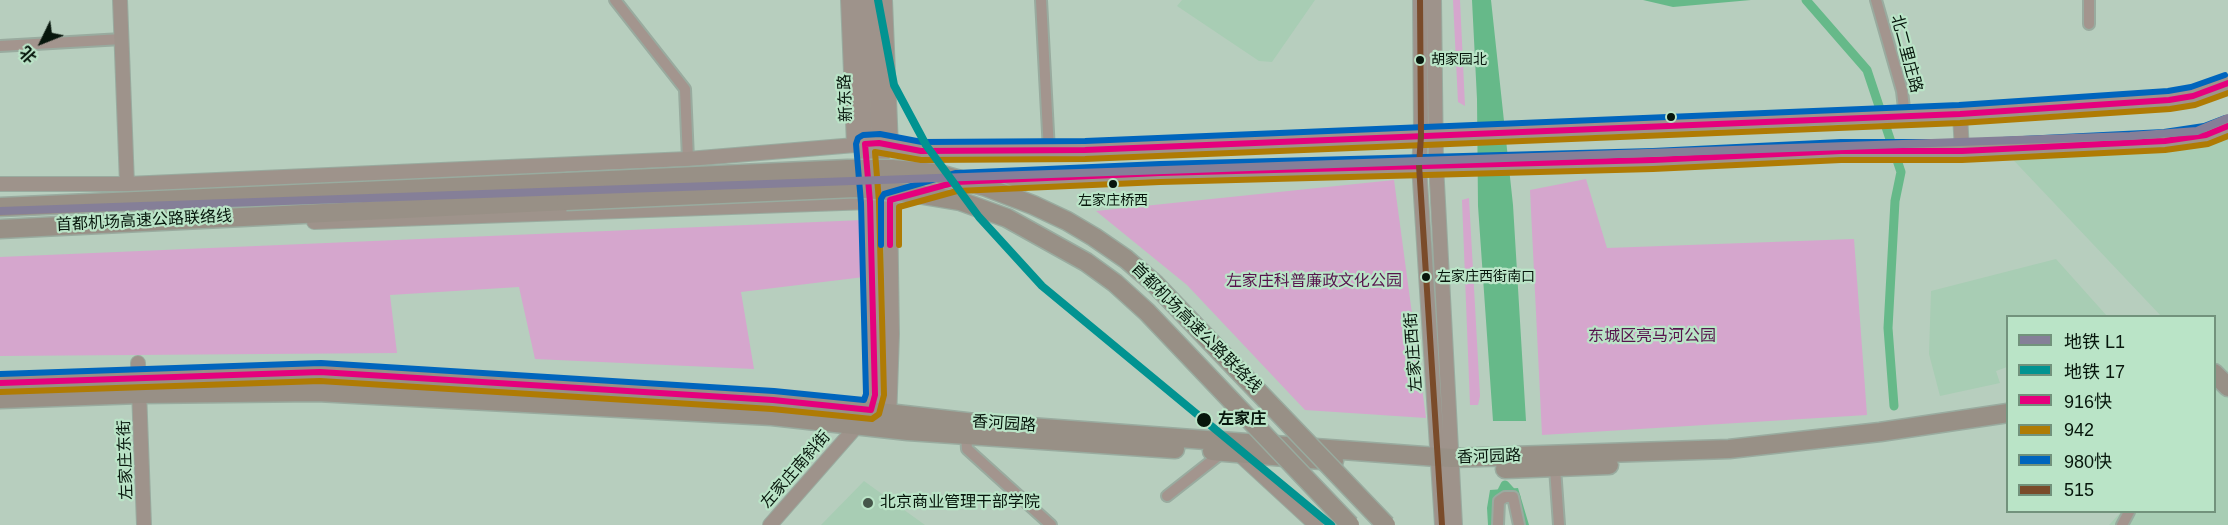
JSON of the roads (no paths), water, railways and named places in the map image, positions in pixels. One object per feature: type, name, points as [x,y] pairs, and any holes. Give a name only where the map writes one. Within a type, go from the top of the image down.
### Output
[{"type":"highway","name":"首都机场高速公路联络线","points":[[0,207],[836,170],[892,169],[936,173],[986,187],[1033,205],[1067,221],[1126,259],[1155,284],[1386,525]]},
{"type":"highway","name":"首都机场高速公路联络线","points":[[0,229],[855,188],[960,201],[1007,218],[1076,256],[1115,283],[1147,312],[1350,525]]},
{"type":"highway","name":"香河园路","points":[[0,383],[320,372],[773,400],[871,410],[889,421],[966,435],[1231,453],[1445,464],[1730,460],[1823,451],[2006,423]]},
{"type":"highway","points":[[2216,375],[2228,387]]},
{"type":"highway","name":"香河园路","points":[[0,399],[139,378],[317,392],[771,416],[856,426],[889,421],[975,423],[1198,438],[1445,464]]},
{"type":"highway","points":[[2216,390],[2228,402]]},
{"type":"highway","name":"香河园路","points":[[1544,464],[1729,449],[1880,432],[2006,413]]},
{"type":"main road","points":[[120,0],[127,184]]},
{"type":"main road","points":[[848,0],[872,145],[890,200],[889,421]]},
{"type":"main road","name":"新东路","points":[[859,0],[872,145]]},
{"type":"main road","name":"新东路","points":[[871,410],[874,395],[870,202],[873,0]]},
{"type":"main road","points":[[872,145],[885,0]]},
{"type":"main road","name":"左家庄西街","points":[[1420,0],[1421,136],[1419,165],[1445,464],[1455,525]]},
{"type":"main road","name":"左家庄西街","points":[[1434,0],[1436,164],[1445,464]]},
{"type":"main road","points":[[0,184],[127,184],[688,159],[872,145],[921,151],[1049,151],[1852,117],[1905,117],[2169,100],[2193,96],[2228,83]]},
{"type":"main road","points":[[1960,114],[1962,151]]},
{"type":"main road","points":[[216,218],[300,223],[870,202],[890,200],[956,182],[1436,164],[1653,160],[1905,150],[1962,151],[2165,141],[2206,135],[2228,126]]},
{"type":"main road","name":"左家庄东街","points":[[139,378],[144,525]]},
{"type":"main road","name":"左家庄南斜街","points":[[770,525],[871,410]]},
{"type":"main road","points":[[1231,453],[1316,525]]},
{"type":"main road","points":[[1442,525],[1445,464]]},
{"type":"street","points":[[615,0],[685,89],[688,159]]},
{"type":"street","points":[[1041,0],[1049,151]]},
{"type":"street","name":"北二里庄路","points":[[1876,0],[1902,91],[1905,117]]},
{"type":"street","points":[[2089,0],[2089,24]]},
{"type":"street","points":[[0,46],[122,39]]},
{"type":"street","points":[[966,435],[967,449],[1051,525]]},
{"type":"street","points":[[1167,496],[1231,453]]},
{"type":"street","points":[[1544,464],[1559,525]]},
{"type":"street","points":[[1498,525],[1499,501],[1505,497],[1513,498],[1519,525]]},
{"type":"waterway","points":[[1806,0],[1867,70],[1901,172],[1895,201],[1888,328],[1894,406]]},
{"type":"waterway","points":[[1498,499],[1505,485],[1516,497]]},
{"type":"metro line","name":"17","points":[[878,0],[894,85],[926,145],[979,217],[1042,286],[1331,525]]},
{"type":"metro line","name":"L1","points":[[0,211],[2130,136],[2197,131],[2228,118]]},
{"type":"place","name":"胡家园北","points":[[1420,60]]},
{"type":"place","name":"左家庄桥西","points":[[1113,184]]},
{"type":"place","name":"左家庄西街南口","points":[[1426,277]]},
{"type":"place","name":"左家庄","points":[[1204,420]]},
{"type":"place","name":"北京商业管理干部学院","points":[[868,503]]},
{"type":"park label","name":"左家庄科普廉政文化公园","points":[[1314,282]]},
{"type":"park label","name":"东城区亮马河公园","points":[[1652,337]]}]
